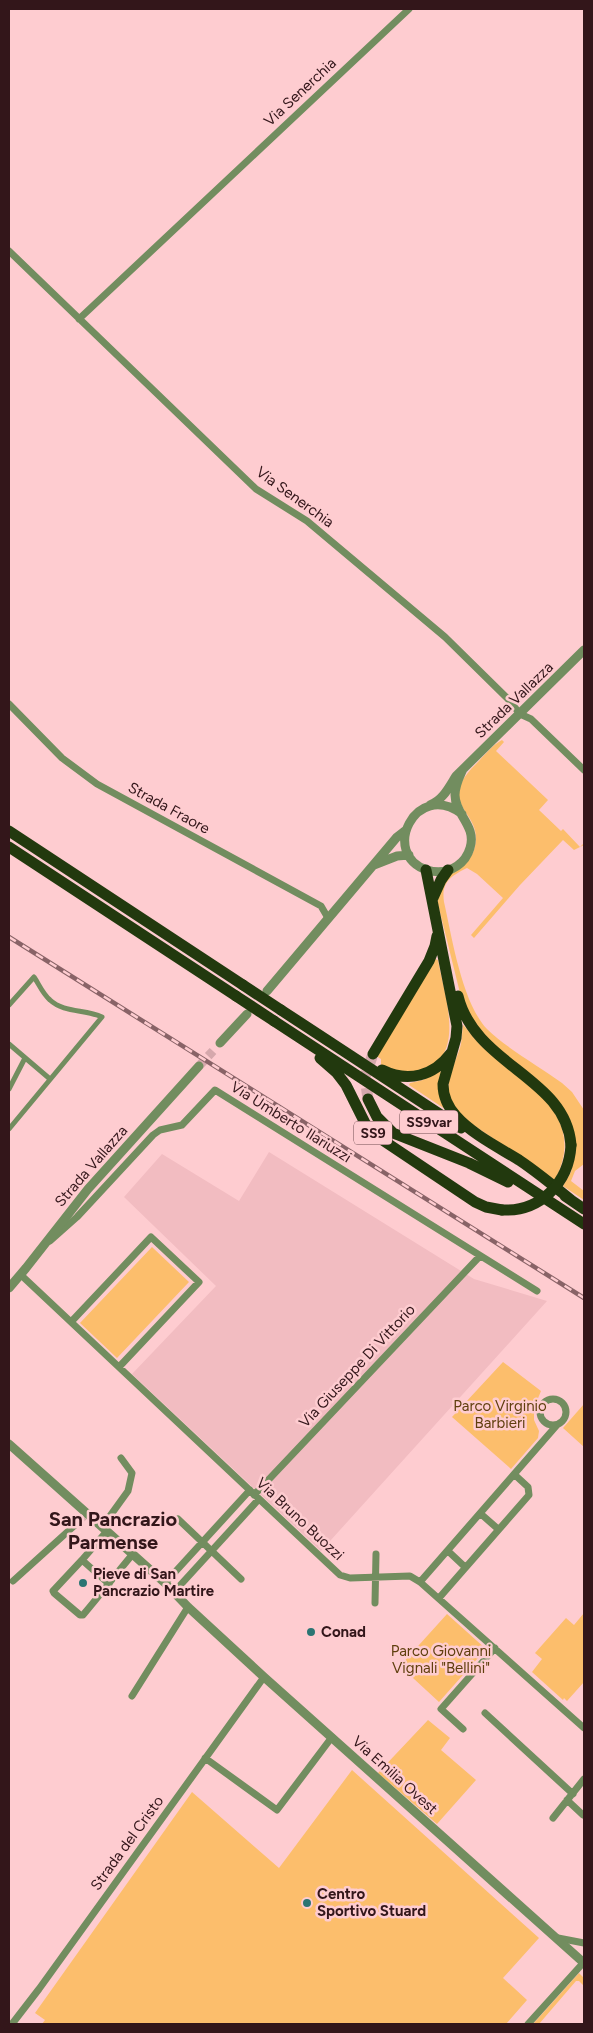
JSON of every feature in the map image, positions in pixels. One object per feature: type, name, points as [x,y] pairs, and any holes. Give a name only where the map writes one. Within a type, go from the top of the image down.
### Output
[{"type":"highway","name":"SS9var","points":[[9,831],[584,1209]]},
{"type":"highway","name":"SS9var","points":[[9,847],[584,1224]]},
{"type":"highway","name":"SS9","points":[[373,1054],[431,957],[437,935],[426,870]]},
{"type":"highway","points":[[432,900],[448,870]]},
{"type":"highway","name":"SS9","points":[[435,919],[457,1026],[456,1038],[443,1088],[448,1104],[456,1116],[470,1128],[538,1173],[571,1200]]},
{"type":"highway","name":"SS9","points":[[274,1021],[336,1072],[348,1089],[365,1123],[380,1139],[475,1202],[486,1207],[502,1210],[526,1207],[539,1201],[554,1190],[566,1169],[571,1146],[566,1122],[554,1102],[486,1045],[468,1024],[461,1006],[448,955],[438,932]]},
{"type":"highway","points":[[306,1027],[324,1032],[382,1070],[399,1077],[413,1077],[429,1072],[451,1053]]},
{"type":"highway","name":"SS9","points":[[368,1099],[377,1117],[393,1133],[469,1163],[516,1185],[527,1187]]},
{"type":"street","name":"Via Senerchia","points":[[79,319],[409,9]]},
{"type":"street","name":"Via Senerchia","points":[[9,251],[256,489],[307,520],[445,637],[508,699],[520,714],[531,719],[584,770]]},
{"type":"street","name":"Strada Vallazza","points":[[268,990],[396,837],[406,830],[414,815],[437,802],[456,776],[584,650]]},
{"type":"street","name":"Strada Fraore","points":[[9,704],[62,758],[98,784],[321,906],[328,918]]},
{"type":"street","name":"Strada Vallazza","points":[[448,870],[461,863],[470,850],[472,835],[455,796],[457,782],[463,769]]},
{"type":"street","points":[[428,806],[446,806],[462,814]]},
{"type":"street","points":[[406,830],[405,838],[409,855],[414,861],[426,870],[437,872],[448,870]]},
{"type":"street","name":"Strada Vallazza","points":[[374,865],[397,856],[409,855]]},
{"type":"street","points":[[9,1005],[34,977],[42,992],[56,1005],[67,1009],[91,1012],[102,1017],[9,1129]]},
{"type":"street","points":[[217,1047],[247,1014]]},
{"type":"street","points":[[9,1044],[50,1079]]},
{"type":"street","points":[[9,1089],[26,1058]]},
{"type":"street","name":"Strada Vallazza","points":[[9,1288],[88,1189],[199,1066]]},
{"type":"street","name":"Via Umberto Ilariuzzi","points":[[36,1256],[77,1217],[153,1135],[160,1130],[182,1125],[214,1090],[537,1292]]},
{"type":"street","points":[[71,1322],[151,1237],[199,1282],[119,1367]]},
{"type":"street","name":"Via Giuseppe Di Vittorio","points":[[254,1495],[480,1256]]},
{"type":"street","name":"Via Bruno Buozzi","points":[[21,1275],[340,1575],[347,1578],[410,1576],[420,1582],[584,1728]]},
{"type":"street","points":[[420,1582],[481,1514],[545,1440],[557,1425],[564,1420],[566,1411],[562,1403],[554,1399],[546,1401],[540,1408],[540,1416],[545,1423],[545,1440]]},
{"type":"street","points":[[545,1423],[557,1425]]},
{"type":"street","name":"Via Emilia Ovest","points":[[9,1444],[86,1516],[105,1529],[174,1592],[264,1677],[552,1935],[584,1960]]},
{"type":"street","points":[[121,1458],[132,1473],[130,1486],[105,1529],[82,1560],[53,1590],[54,1594],[80,1615],[84,1615],[132,1555]]},
{"type":"street","points":[[438,1598],[529,1495],[528,1487],[515,1475]]},
{"type":"street","points":[[165,1584],[202,1542],[254,1495]]},
{"type":"street","points":[[174,1592],[211,1550],[254,1495]]},
{"type":"street","points":[[481,1514],[498,1529]]},
{"type":"street","points":[[178,1519],[241,1579]]},
{"type":"street","points":[[13,1581],[74,1526]]},
{"type":"street","points":[[448,1551],[465,1567]]},
{"type":"street","points":[[375,1603],[376,1554]]},
{"type":"street","points":[[82,1560],[110,1581]]},
{"type":"street","points":[[132,1696],[188,1607]]},
{"type":"street","points":[[463,1729],[442,1709],[495,1648]]},
{"type":"street","name":"Strada del Cristo","points":[[12,2024],[264,1677]]},
{"type":"street","points":[[485,1713],[572,1794]]},
{"type":"street","points":[[206,1758],[277,1810],[332,1737]]},
{"type":"street","points":[[553,1818],[584,1779]]},
{"type":"street","points":[[567,1800],[583,1815]]},
{"type":"street","points":[[552,1935],[565,1940],[584,1943]]},
{"type":"street","points":[[528,2024],[584,1960]]},
{"type":"shaded area","points":[[269,1152],[474,1279],[547,1301],[321,1551],[132,1374],[216,1286],[124,1197],[162,1154],[239,1201]]},
{"type":"green space","points":[[502,740],[504,742],[496,751],[548,800],[539,810],[561,831],[563,829],[580,847],[574,850],[563,840],[520,885],[474,938],[471,935],[503,898],[477,874],[467,868],[448,881],[444,889],[444,902],[459,969],[478,1018],[487,1029],[504,1043],[562,1083],[572,1092],[584,1110],[584,1164],[575,1171],[571,1181],[584,1191],[584,1200],[563,1186],[571,1172],[576,1150],[570,1120],[557,1099],[489,1042],[472,1021],[460,993],[438,904],[438,892],[445,877],[464,864],[474,850],[476,837],[474,826],[459,800],[459,790],[464,778],[476,764],[491,748]]},
{"type":"green space","points":[[435,959],[438,960],[449,1020],[449,1036],[445,1050],[438,1061],[414,1072],[400,1072],[381,1065],[381,1059],[376,1056]]},
{"type":"green space","points":[[463,1025],[483,1047],[535,1090],[549,1104],[559,1120],[564,1137],[563,1157],[555,1180],[463,1118],[456,1109],[451,1100],[449,1084],[460,1048]]},
{"type":"green space","points":[[441,1072],[445,1109],[409,1085]]},
{"type":"green space","points":[[152,1247],[189,1282],[117,1358],[80,1323]]},
{"type":"green space","name":"Parco Virginio Barbieri","points":[[503,1362],[541,1391],[534,1408],[534,1420],[539,1431],[538,1438],[511,1469],[452,1417]]},
{"type":"green space","points":[[584,1404],[584,1447],[563,1428]]},
{"type":"green space","points":[[584,1613],[584,1682],[567,1701],[564,1698],[563,1700],[532,1672],[542,1659],[535,1653],[566,1618],[574,1625]]},
{"type":"green space","name":"Parco Giovanni Vignali \"Bellini\"","points":[[447,1614],[486,1649],[439,1702],[400,1666]]},
{"type":"green space","points":[[428,1720],[450,1738],[441,1750],[476,1780],[437,1824],[378,1773]]},
{"type":"green space","name":"Centro Sportivo Stuard","points":[[352,1770],[539,1938],[503,1978],[527,2000],[506,2024],[42,2024],[45,2020],[35,2013],[192,1792],[279,1868]]},
{"type":"green space","points":[[579,1973],[584,1978],[584,1986],[579,1981],[576,1981],[539,2024],[533,2024]]},
{"type":"tunnel","points":[[199,1066],[213,1051]]},
{"type":"tunnel","points":[[368,1099],[365,1077],[373,1054]]},
{"type":"tunnel","points":[[74,1526],[84,1517]]},
{"type":"railway","points":[[9,937],[584,1298]]},
{"type":"place","name":"Pieve di San Pancrazio Martire","points":[[83,1583]]},
{"type":"place","name":"Conad","points":[[311,1632]]},
{"type":"place","name":"Centro Sportivo Stuard","points":[[307,1903]]},
{"type":"district","name":"San Pancrazio Parmense","points":[[113,1530]]}]
